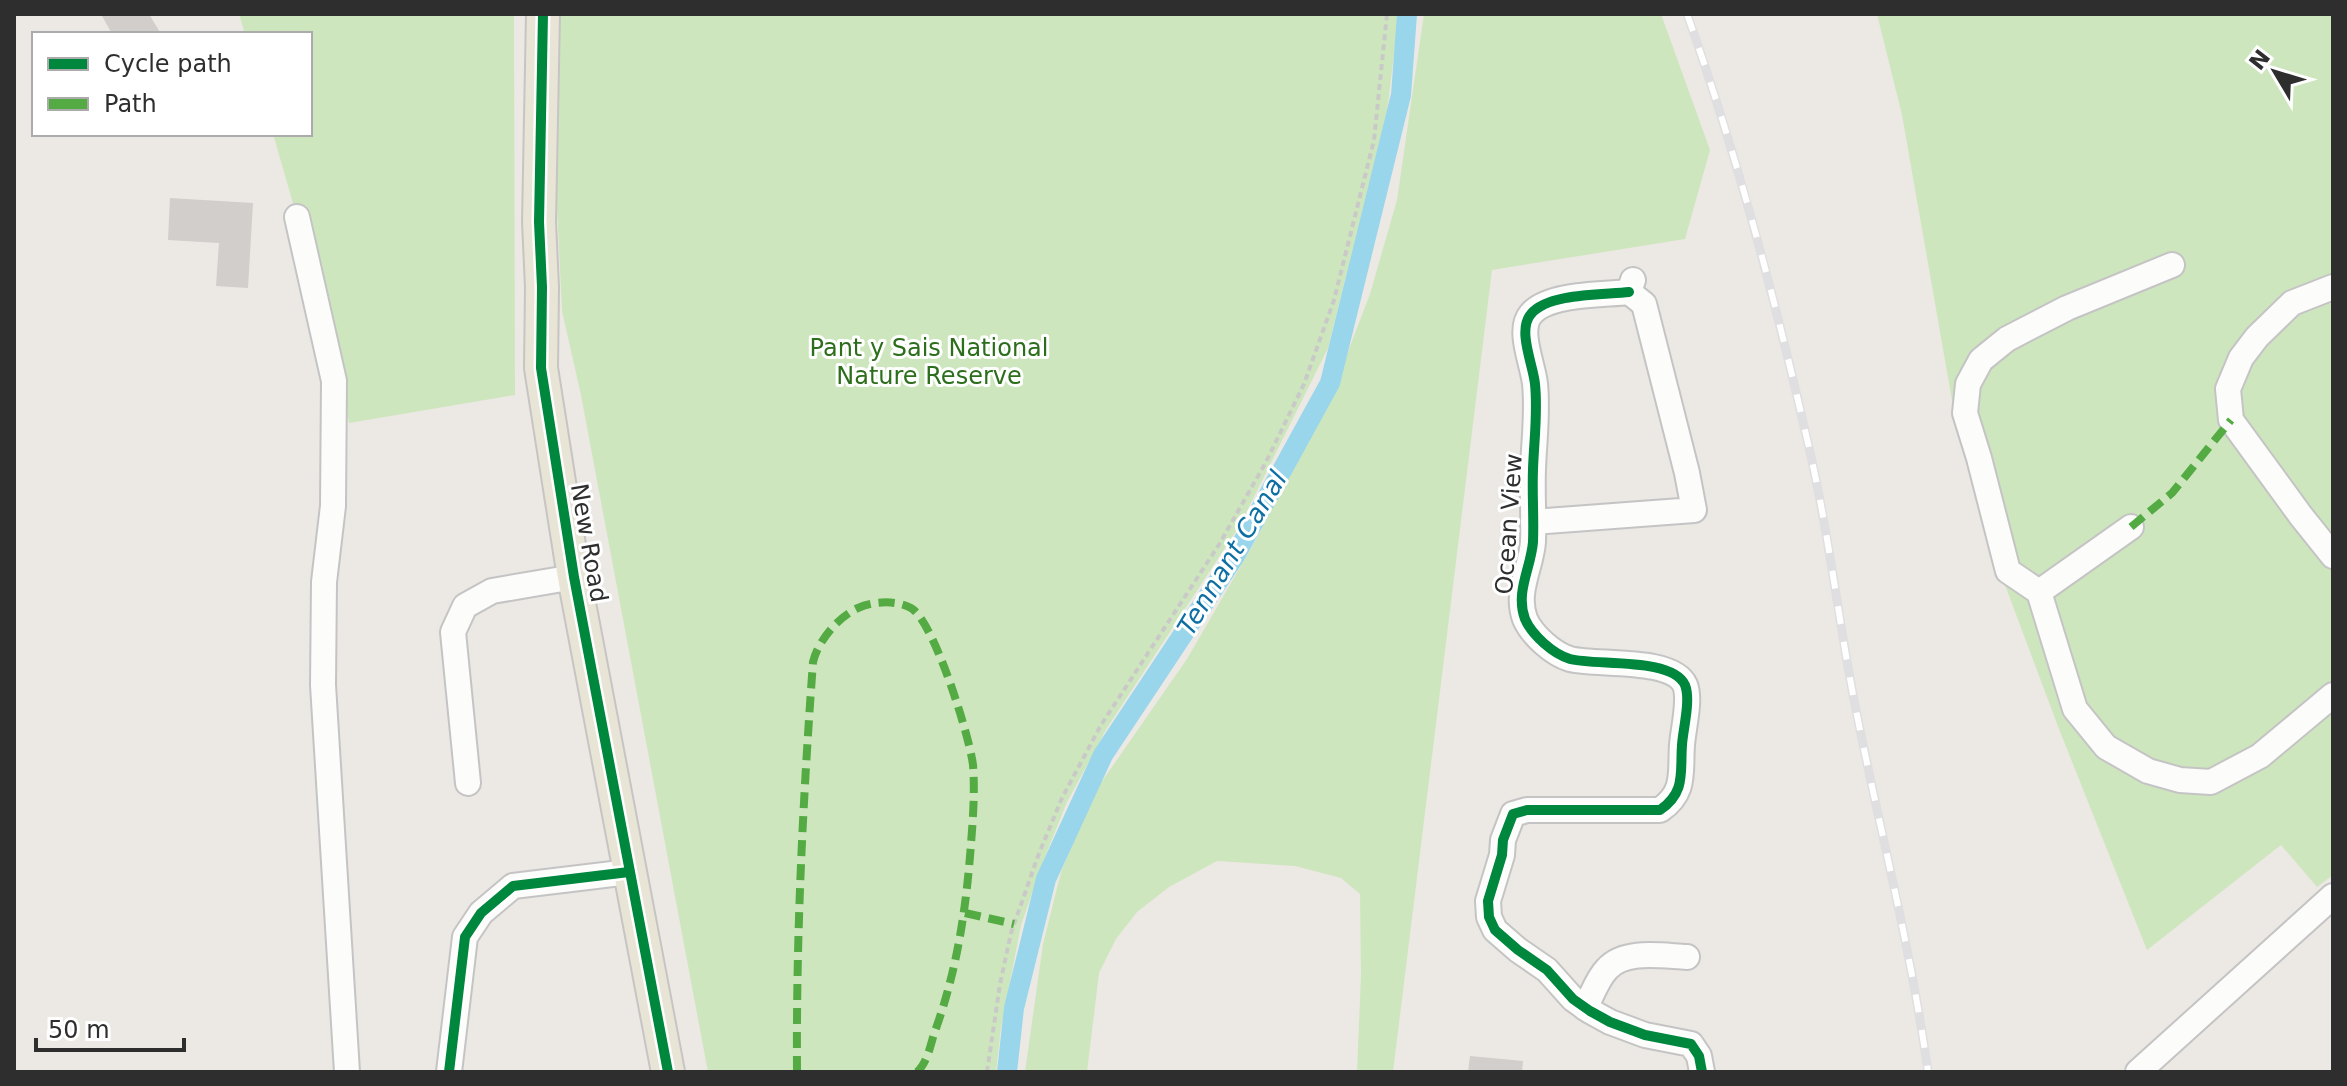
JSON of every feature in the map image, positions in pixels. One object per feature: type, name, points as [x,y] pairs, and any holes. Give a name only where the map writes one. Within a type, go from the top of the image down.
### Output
[{"type":"main road","name":"New Road","points":[[543,14],[539,222],[541,368],[574,577],[668,1072]]},
{"type":"street","points":[[297,217],[334,381],[333,506],[324,582],[323,685],[347,1072]]},
{"type":"street","points":[[2172,265],[2067,308],[2007,339],[1981,360],[1968,384],[1965,413],[2008,571],[2039,592],[2075,709],[2106,747],[2148,771],[2180,780],[2211,782],[2260,756],[2333,695]]},
{"type":"street","name":"Ocean View","points":[[1533,522],[1694,510],[1644,304],[1631,286],[1540,305],[1528,316],[1524,327],[1535,382],[1537,427],[1533,467],[1533,522],[1533,545],[1522,587],[1522,604],[1526,621],[1537,637],[1568,659],[1662,669],[1676,674],[1685,686],[1681,778],[1671,802],[1660,810],[1527,810],[1513,814],[1503,840],[1502,855],[1488,901],[1489,917],[1495,930],[1547,970],[1585,1008],[1610,1022],[1645,1035],[1691,1044],[1699,1056],[1702,1072]]},
{"type":"street","points":[[2333,287],[2292,303],[2257,337],[2241,358],[2228,389],[2231,420],[2333,556]]},
{"type":"street","points":[[2039,592],[2131,527]]},
{"type":"street","points":[[474,766],[453,632],[465,606],[492,591],[574,577]]},
{"type":"street","points":[[449,1072],[465,937],[481,913],[513,886],[629,872]]},
{"type":"street","points":[[2138,1072],[2333,896]]},
{"type":"street","points":[[1585,1008],[1605,970],[1614,963],[1639,956],[1687,957]]},
{"type":"path","points":[[987,1072],[1011,933],[1062,798],[1101,725],[1220,543],[1266,462],[1304,384],[1334,300],[1374,140],[1387,14]]},
{"type":"green space","points":[[239,14],[514,14],[515,395],[349,423],[274,136],[312,136],[312,32],[244,32]]},
{"type":"green space","name":"Pant y Sais National Nature Reserve","points":[[560,14],[1399,14],[1387,112],[1328,348],[1240,525],[1107,728],[1067,802],[1021,925],[1001,1028],[996,1072],[708,1072],[581,395],[562,311],[556,185]]},
{"type":"green space","points":[[1424,14],[1661,14],[1710,150],[1685,239],[1492,270],[1393,1072],[1357,1072],[1360,894],[1341,878],[1295,866],[1217,861],[1169,887],[1137,912],[1116,939],[1099,973],[1087,1072],[1025,1072],[1043,944],[1061,872],[1089,800],[1187,659],[1254,543],[1331,396],[1370,294],[1397,200]]},
{"type":"green space","points":[[1877,14],[2333,14],[2333,875],[2317,887],[2281,845],[2147,950],[1999,569],[1956,423],[1902,115]]},
{"type":"building","points":[[101,14],[149,14],[160,32],[111,32]]},
{"type":"building","points":[[170,198],[253,203],[248,288],[216,286],[219,243],[168,240]]},
{"type":"building","points":[[1470,1056],[1523,1061],[1522,1072],[1468,1072]]},
{"type":"waterway","name":"Tennant Canal","points":[[1007,1072],[1014,1008],[1046,879],[1103,755],[1235,556],[1330,383],[1401,95],[1407,14]]},
{"type":"railway","points":[[1687,14],[1724,124],[1756,236],[1812,461],[1855,705],[1904,934],[1928,1072]]},
{"type":"marked path","points":[[2131,527],[2172,493],[2231,420]]},
{"type":"marked path","points":[[797,1072],[801,867],[813,662],[824,638],[843,617],[864,606],[885,602],[911,608],[930,634],[958,707],[973,765],[971,844],[959,940],[942,1010],[928,1054],[917,1072]]},
{"type":"marked path","points":[[965,913],[1014,924]]},
{"type":"cycle path","points":[[543,14],[539,222],[541,368],[574,577],[668,1072]]},
{"type":"cycle path","points":[[1629,292],[1577,296],[1550,302],[1539,307],[1527,321],[1525,329],[1535,384],[1536,416],[1533,542],[1522,609],[1528,625],[1538,637],[1563,657],[1650,666],[1677,676],[1687,691],[1680,781],[1674,796],[1660,810],[1527,810],[1513,814],[1503,840],[1502,855],[1488,901],[1489,917],[1495,930],[1547,970],[1573,999],[1610,1022],[1645,1035],[1691,1044],[1699,1056],[1702,1072]]},
{"type":"cycle path","points":[[449,1072],[465,937],[481,913],[513,886],[629,872]]}]
